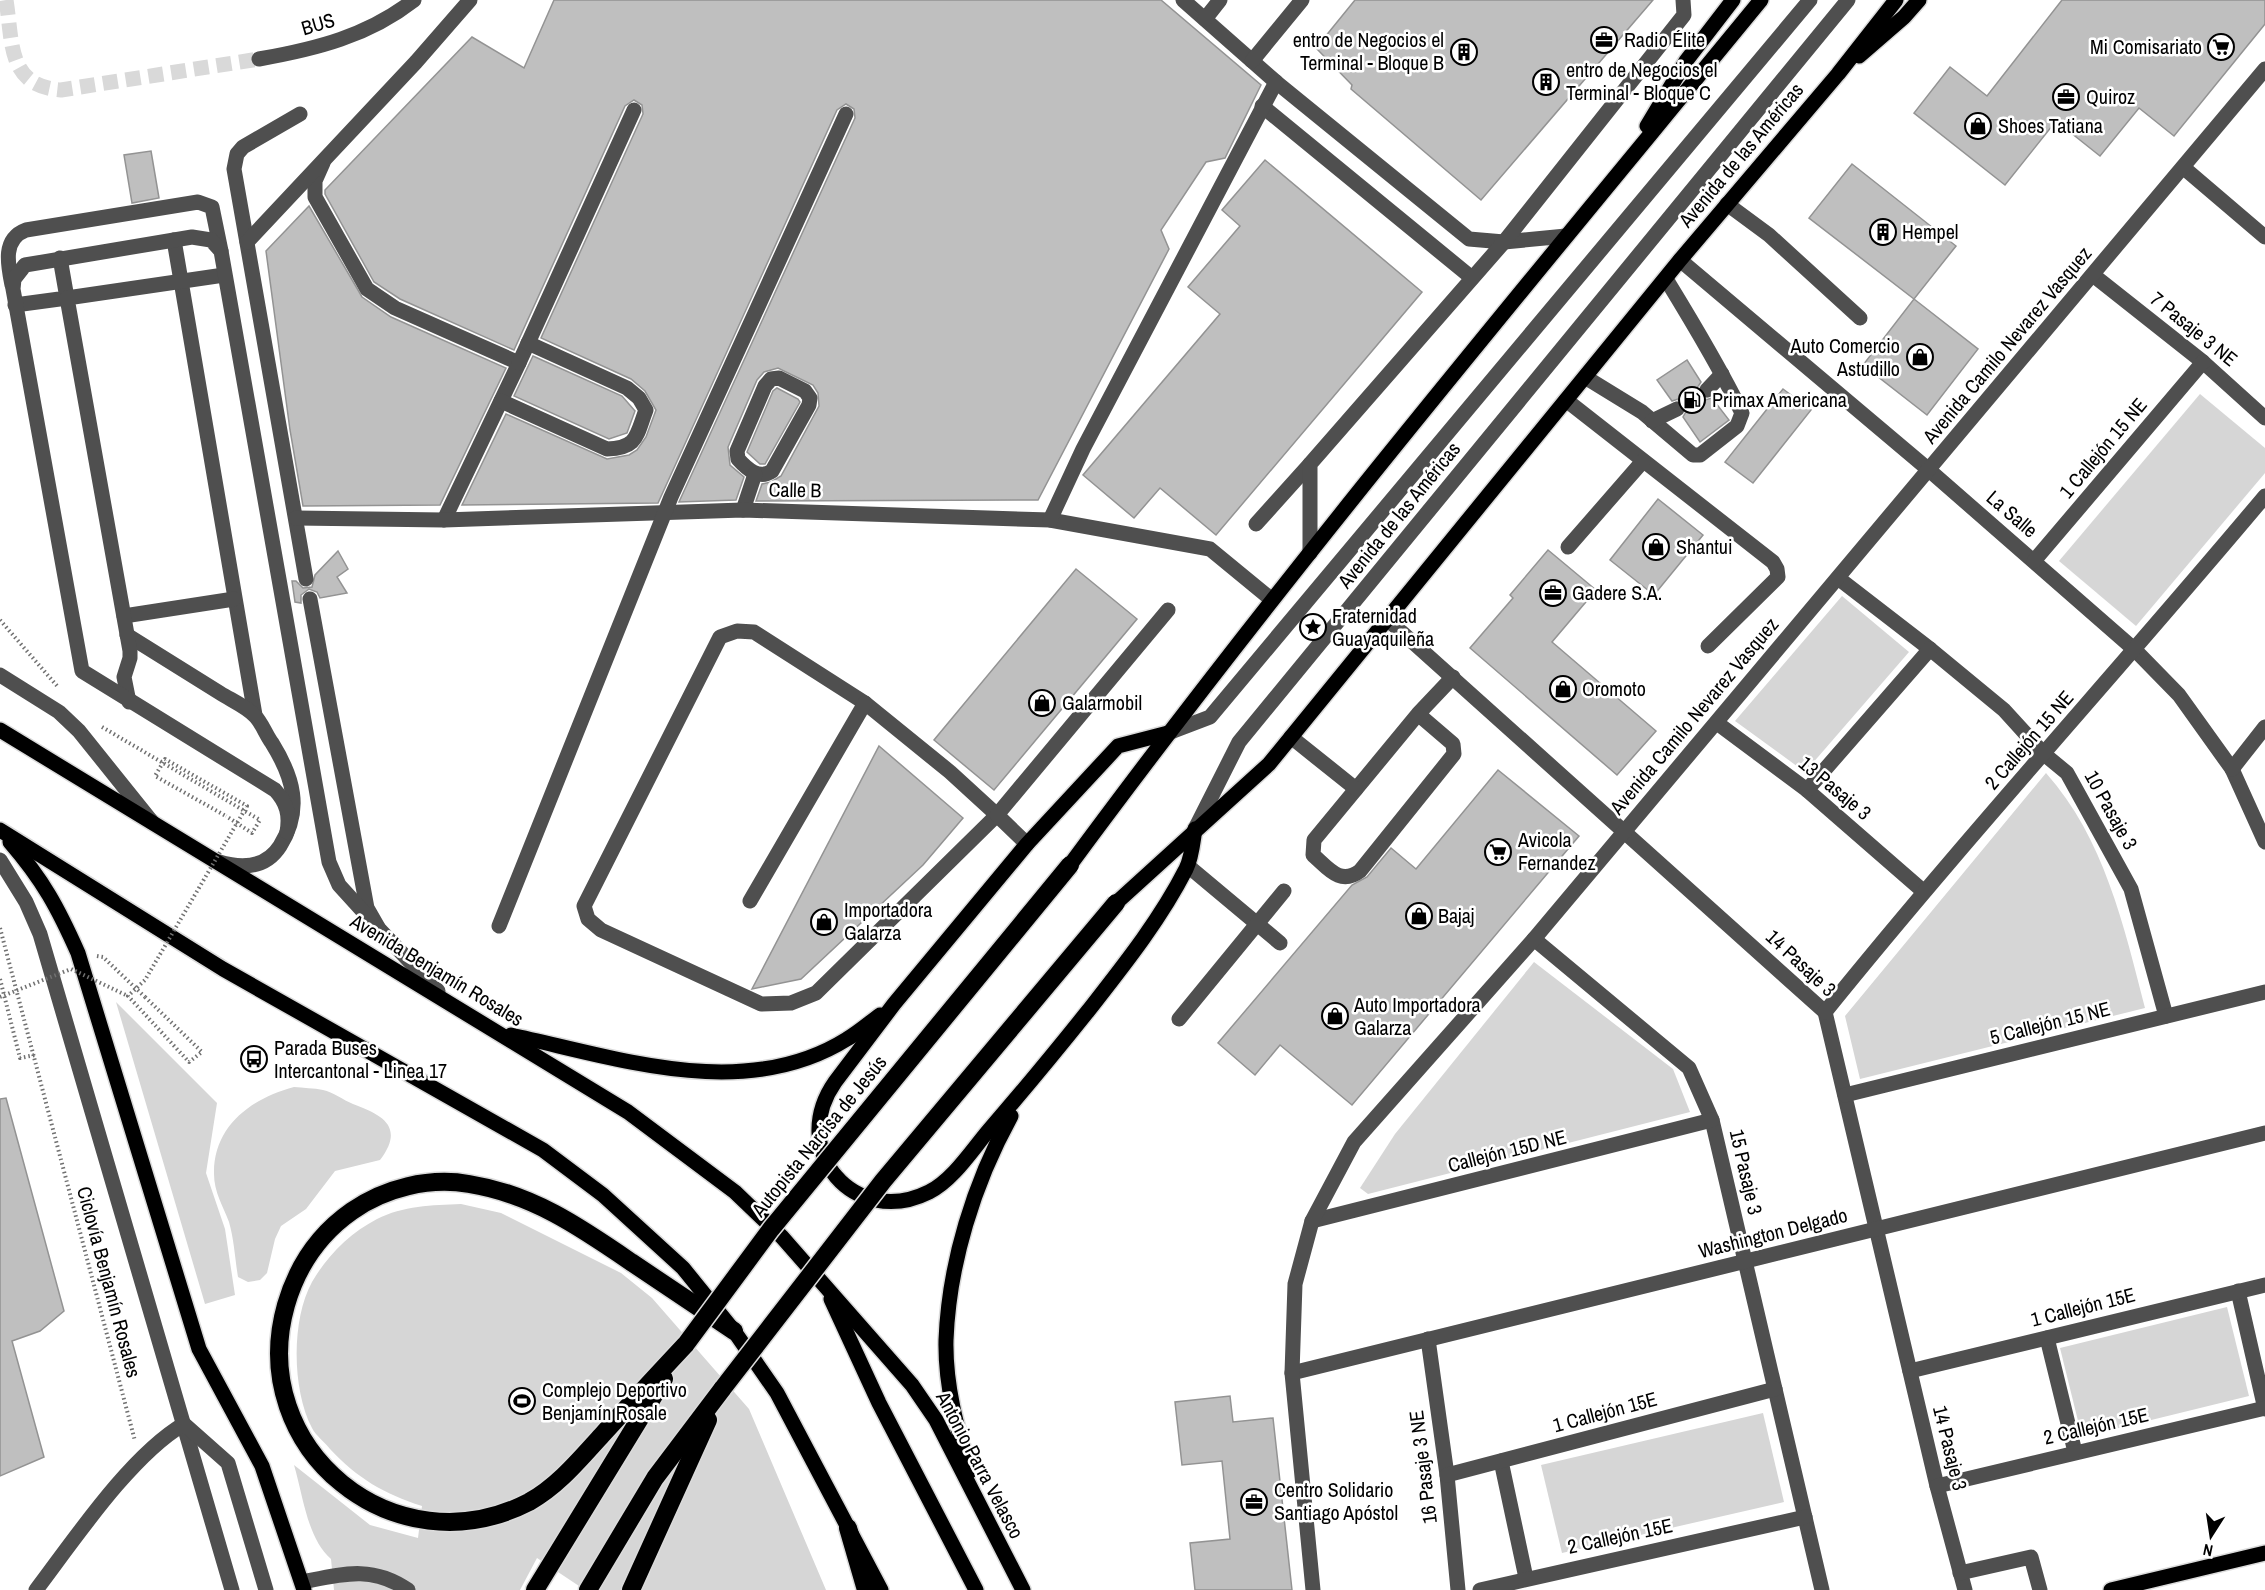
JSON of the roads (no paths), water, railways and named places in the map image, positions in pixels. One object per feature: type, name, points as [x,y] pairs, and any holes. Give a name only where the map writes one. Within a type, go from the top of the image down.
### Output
[{"type":"highway","name":"Autopista Narcisa de Jesús","points":[[536,1590],[686,1344],[771,1229],[1070,865]]},
{"type":"highway","points":[[588,1590],[655,1478],[723,1388],[876,1189],[1116,903]]},
{"type":"highway","points":[[686,1344],[559,1480],[530,1501],[499,1514],[471,1521],[441,1522],[413,1520],[390,1513],[362,1499],[337,1480],[314,1456],[287,1408],[279,1381],[277,1352],[280,1323],[290,1291],[303,1262],[341,1218],[363,1203],[412,1185],[442,1182],[468,1184],[532,1201],[565,1218],[734,1331]]},
{"type":"highway","points":[[631,1590],[723,1388]]},
{"type":"highway","points":[[848,1528],[866,1590]]},
{"type":"main road","points":[[1632,155],[1686,61],[1733,0]]},
{"type":"main road","points":[[1195,829],[1188,866],[1145,938],[1026,1089],[951,1174],[931,1191],[908,1201],[881,1201],[861,1195],[843,1184],[830,1171],[821,1150],[817,1131],[821,1110],[831,1088],[894,1004],[1028,844],[1118,746],[1168,733],[1272,600],[1566,236],[1761,0]]},
{"type":"main road","name":"Avenida de las Américas","points":[[1195,829],[1269,764],[1726,204],[1838,74],[1860,43],[1896,0]]},
{"type":"main road","name":"Avenida de las Américas","points":[[1838,74],[1904,17],[1919,0]]},
{"type":"main road","name":"Avenida Benjamín Rosales","points":[[0,730],[156,827],[451,1003],[628,1112],[686,1152],[735,1192],[783,1237],[823,1283]]},
{"type":"main road","name":"Autopista Narcisa de Jesús","points":[[1070,865],[1168,733]]},
{"type":"main road","points":[[1116,903],[1195,829]]},
{"type":"main road","points":[[0,831],[38,874],[60,911],[78,953],[199,1349],[262,1466],[303,1586]]},
{"type":"main road","points":[[0,831],[223,969],[543,1150],[603,1194],[683,1268],[734,1331],[777,1393],[881,1590]]},
{"type":"main road","points":[[499,1032],[662,1068],[696,1073],[733,1072],[778,1065],[814,1055],[847,1040],[894,1004]]},
{"type":"main road","points":[[985,1517],[957,1432],[946,1341],[955,1277],[970,1213],[994,1147],[1026,1089]]},
{"type":"main road","points":[[823,1283],[879,1403],[976,1590]]},
{"type":"main road","name":"Antonio Parra Velasco","points":[[823,1283],[912,1385],[936,1420],[1023,1590]]},
{"type":"main road","points":[[2111,1590],[2265,1553]]},
{"type":"street","name":"BUS","points":[[259,59],[337,42],[370,29],[414,0]]},
{"type":"street","points":[[247,242],[323,163],[470,0]]},
{"type":"street","points":[[1183,0],[1276,82],[1469,239],[1504,242],[1566,236]]},
{"type":"street","points":[[1205,19],[1220,0]]},
{"type":"street","points":[[1252,61],[1302,0]]},
{"type":"street","points":[[1256,524],[1504,242],[1683,15],[1683,0]]},
{"type":"street","name":"Avenida de las Américas","points":[[1168,733],[1210,717],[1810,0]]},
{"type":"street","name":"Avenida de las Américas","points":[[1195,829],[1239,742],[1848,0]]},
{"type":"street","name":"Avenida Camilo Nevarez Vasquez","points":[[1313,1590],[1292,1373],[1295,1284],[1312,1221],[1354,1142],[1534,939],[2265,69]]},
{"type":"street","points":[[1050,520],[1083,449],[1276,82]]},
{"type":"street","points":[[1262,106],[1472,278]]},
{"type":"street","points":[[444,520],[519,363],[634,110]]},
{"type":"street","points":[[300,114],[243,147],[237,154],[234,169],[306,579]]},
{"type":"street","points":[[500,926],[671,497],[846,114]]},
{"type":"street","points":[[323,163],[315,181],[315,197],[366,289],[395,308],[519,363]]},
{"type":"street","points":[[2184,168],[2265,237]]},
{"type":"street","points":[[287,832],[288,813],[281,796],[275,790],[87,676],[79,663],[8,261],[9,248],[14,238],[26,230],[198,202],[212,207],[248,394],[329,862],[339,885],[422,978],[451,1003]]},
{"type":"street","points":[[1726,204],[1769,235],[1860,318]]},
{"type":"street","points":[[13,289],[14,279],[25,265],[60,258],[205,237],[212,240],[221,251]]},
{"type":"street","points":[[174,240],[255,715],[286,766],[293,787],[294,810],[287,832],[276,852],[268,860],[241,867],[211,860]]},
{"type":"street","points":[[60,258],[127,634],[130,658],[124,677],[129,702]]},
{"type":"street","name":"La Salle","points":[[1680,260],[1929,470],[2135,650],[2179,695],[2232,769],[2265,842]]},
{"type":"street","points":[[15,305],[224,274]]},
{"type":"street","name":"7 Pasaje 3 NE","points":[[2093,275],[2203,362],[2265,418]]},
{"type":"street","points":[[1585,376],[1652,421],[1688,452],[1700,455],[1741,420],[1742,413],[1722,374],[1666,279]]},
{"type":"street","points":[[501,401],[607,449],[625,449],[633,443],[646,410],[639,398],[627,388],[528,343]]},
{"type":"street","name":"1 Callejón 15 NE","points":[[2034,561],[2203,362]]},
{"type":"street","points":[[1707,390],[1722,374]]},
{"type":"street","points":[[779,378],[805,391],[810,398],[809,405],[772,471],[766,475],[755,474],[738,459],[738,451],[765,386],[771,379],[779,378]]},
{"type":"street","points":[[1566,400],[1778,568],[1778,577],[1708,646]]},
{"type":"street","points":[[1652,421],[1677,409]]},
{"type":"street","points":[[1568,547],[1643,461]]},
{"type":"street","points":[[1310,464],[1310,553]]},
{"type":"street","points":[[743,510],[755,474]]},
{"type":"street","name":"2 Callejón 15 NE","points":[[1825,1012],[1923,891],[2135,650],[2265,496]]},
{"type":"street","name":"Calle B","points":[[296,518],[444,520],[665,515],[743,510],[1050,520],[1210,549],[1272,600]]},
{"type":"street","name":"10 Pasaje 3","points":[[1838,578],[2004,710],[2044,754],[2067,773],[2131,889],[2166,1016]]},
{"type":"street","points":[[124,616],[234,599]]},
{"type":"street","points":[[310,599],[361,886],[367,908],[379,929]]},
{"type":"street","points":[[1028,844],[997,815],[950,772],[865,703],[754,632],[737,631],[720,637],[584,906],[588,919],[601,930],[761,1004],[791,1003],[816,993],[997,815],[1168,610]]},
{"type":"street","name":"14 Pasaje 3","points":[[1387,619],[1825,1012],[1910,1371],[1965,1590]]},
{"type":"street","points":[[127,634],[255,715]]},
{"type":"street","points":[[1807,790],[1930,649]]},
{"type":"street","points":[[0,675],[59,712],[79,732],[156,827]]},
{"type":"street","points":[[1418,714],[1453,744],[1454,754],[1360,871],[1348,878],[1340,878],[1313,855],[1311,848],[1314,840],[1418,714],[1453,677]]},
{"type":"street","points":[[750,901],[865,703]]},
{"type":"street","name":"13 Pasaje 3","points":[[1717,723],[1807,790],[1923,891]]},
{"type":"street","points":[[2232,769],[2265,727]]},
{"type":"street","points":[[1291,737],[1356,789]]},
{"type":"street","points":[[0,860],[26,902],[40,934],[232,1590]]},
{"type":"street","points":[[1188,866],[1280,943]]},
{"type":"street","points":[[1179,1019],[1284,891]]},
{"type":"street","name":"15 Pasaje 3","points":[[1534,939],[1689,1068],[1712,1120],[1822,1590]]},
{"type":"street","name":"5 Callejón 15 NE","points":[[1845,1095],[2265,992]]},
{"type":"street","name":"Callejón 15D NE","points":[[1312,1221],[1712,1120]]},
{"type":"street","name":"Washington Delgado","points":[[1292,1373],[2265,1133]]},
{"type":"street","name":"1 Callejón 15E","points":[[1910,1371],[2265,1285]]},
{"type":"street","points":[[2238,1291],[2265,1409]]},
{"type":"street","points":[[2047,1338],[2075,1452]]},
{"type":"street","name":"16 Pasaje 3 NE","points":[[1428,1339],[1447,1475],[1458,1590]]},
{"type":"street","name":"1 Callejón 15E","points":[[1447,1475],[1775,1389]]},
{"type":"street","name":"2 Callejón 15E","points":[[1938,1486],[2265,1409]]},
{"type":"street","points":[[36,1590],[92,1517],[142,1458],[184,1424]]},
{"type":"street","points":[[184,1424],[228,1463],[266,1590]]},
{"type":"street","points":[[1501,1461],[1526,1578]]},
{"type":"street","name":"2 Callejón 15E","points":[[1480,1590],[1805,1517]]},
{"type":"street","points":[[1960,1573],[2031,1557],[2040,1590]]},
{"type":"street","points":[[303,1586],[342,1574],[369,1573],[398,1583],[408,1590]]},
{"type":"tunnel","points":[[6,0],[16,60],[22,71],[43,87],[61,90],[259,59]]},
{"type":"tunnel","points":[[1677,409],[1707,390]]},
{"type":"place","name":"Radio Élite","points":[[1604,40]]},
{"type":"place","name":"Mi Comisariato","points":[[2221,47]]},
{"type":"place","name":"entro de Negocios el Terminal - Bloque B","points":[[1464,52]]},
{"type":"place","name":"entro de Negocios el Terminal - Bloque C","points":[[1546,82]]},
{"type":"place","name":"Quiroz","points":[[2066,97]]},
{"type":"place","name":"Shoes Tatiana","points":[[1978,126]]},
{"type":"place","name":"Hempel","points":[[1883,232]]},
{"type":"place","name":"Auto Comercio Astudillo","points":[[1920,357]]},
{"type":"place","name":"Primax Americana","points":[[1692,400]]},
{"type":"place","name":"Shantui","points":[[1656,547]]},
{"type":"place","name":"Gadere S.A.","points":[[1553,593]]},
{"type":"place","name":"Fraternidad Guayaquileña","points":[[1313,627]]},
{"type":"place","name":"Oromoto","points":[[1563,689]]},
{"type":"place","name":"Galarmobil","points":[[1042,703]]},
{"type":"place","name":"Avicola Fernandez","points":[[1498,852]]},
{"type":"place","name":"Bajaj","points":[[1419,916]]},
{"type":"place","name":"Importadora Galarza","points":[[824,922]]},
{"type":"place","name":"Auto Importadora Galarza","points":[[1335,1016]]},
{"type":"place","name":"Parada Buses Intercantonal - Linea 17","points":[[254,1059]]},
{"type":"place","name":"Complejo Deportivo Benjamín Rosale","points":[[522,1401]]},
{"type":"place","name":"Centro Solidario Santiago Apóstol","points":[[1254,1502]]}]
